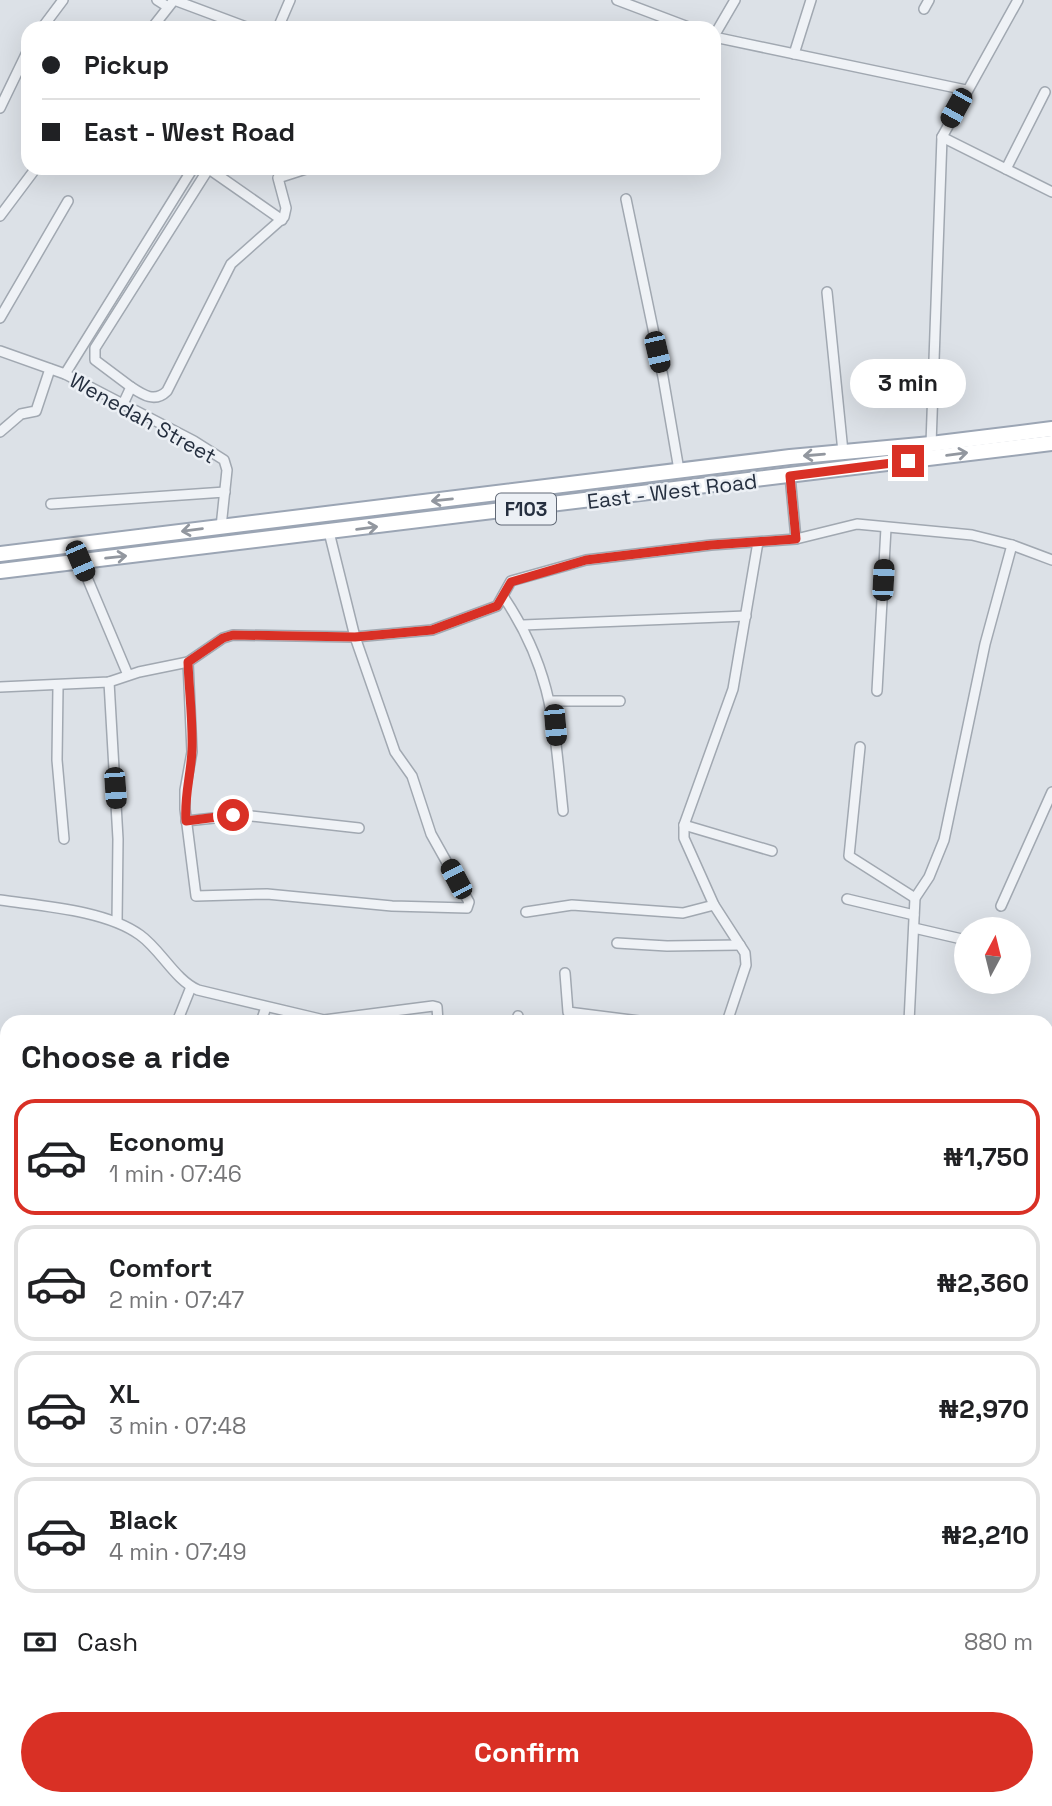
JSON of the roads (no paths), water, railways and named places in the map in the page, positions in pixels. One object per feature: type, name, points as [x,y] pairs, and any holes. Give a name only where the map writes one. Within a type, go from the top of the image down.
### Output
[{"type":"main road","name":"East - West Road","points":[[0,554],[679,470],[1052,429]]},
{"type":"main road","name":"East - West Road","points":[[0,571],[1052,443]]},
{"type":"main road","points":[[474,497],[476,515]]},
{"type":"street","points":[[157,0],[172,2],[228,21]]},
{"type":"street","points":[[281,21],[290,0]]},
{"type":"street","points":[[617,0],[672,21]]},
{"type":"street","points":[[721,25],[735,0]]},
{"type":"street","points":[[794,54],[811,0]]},
{"type":"street","points":[[931,444],[942,137],[1018,0]]},
{"type":"street","points":[[46,21],[58,2]]},
{"type":"street","points":[[157,21],[172,2]]},
{"type":"street","points":[[721,38],[966,90]]},
{"type":"street","points":[[0,108],[21,64]]},
{"type":"street","points":[[1006,169],[1045,92]]},
{"type":"street","points":[[942,137],[1052,192]]},
{"type":"street","points":[[0,216],[31,175]]},
{"type":"street","points":[[65,374],[189,175]]},
{"type":"street","points":[[205,175],[95,348],[94,360],[100,367],[152,398],[167,391],[231,264],[282,219],[286,208],[278,175]]},
{"type":"street","points":[[219,175],[282,219]]},
{"type":"street","points":[[626,199],[679,470]]},
{"type":"street","points":[[0,318],[68,201]]},
{"type":"street","points":[[827,292],[843,452]]},
{"type":"street","name":"Wenedah Street","points":[[0,352],[65,374],[194,441],[224,460],[228,470],[220,527]]},
{"type":"street","points":[[0,432],[21,414],[36,411],[50,369]]},
{"type":"street","points":[[123,404],[131,387]]},
{"type":"street","points":[[790,476],[796,539]]},
{"type":"street","points":[[51,504],[225,492]]},
{"type":"street","points":[[0,687],[58,687],[109,682],[188,662],[226,636],[355,637],[439,628],[497,606],[511,582],[586,560],[796,539],[850,524],[944,531],[1012,545],[1052,560]]},
{"type":"street","points":[[877,691],[886,528]]},
{"type":"street","points":[[188,662],[192,752],[185,790],[186,821],[196,896],[267,894],[392,906],[469,905],[431,834],[412,776],[395,752],[355,637],[329,532]]},
{"type":"street","points":[[729,1015],[746,965],[745,953],[713,905],[684,838],[684,825],[726,716],[758,542]]},
{"type":"street","points":[[909,1015],[915,898],[933,868],[944,840],[985,644],[1012,545]]},
{"type":"street","points":[[80,561],[128,676]]},
{"type":"street","points":[[503,596],[523,625],[539,660],[551,701],[563,811]]},
{"type":"street","points":[[523,625],[746,616]]},
{"type":"street","points":[[109,682],[118,839],[117,922]]},
{"type":"street","points":[[58,687],[57,760],[64,839]]},
{"type":"street","points":[[551,701],[620,701]]},
{"type":"street","points":[[860,747],[849,856],[915,898]]},
{"type":"street","points":[[1003,902],[1052,792]]},
{"type":"street","points":[[186,821],[242,815],[359,828]]},
{"type":"street","points":[[684,825],[772,852]]},
{"type":"street","points":[[847,899],[914,915]]},
{"type":"street","points":[[0,900],[117,922],[157,948],[191,987],[299,1015]]},
{"type":"street","points":[[526,912],[572,905],[683,913],[713,905]]},
{"type":"street","points":[[914,928],[954,937]]},
{"type":"street","points":[[617,943],[667,946],[740,945]]},
{"type":"street","points":[[565,973],[568,1012],[592,1015]]},
{"type":"street","points":[[180,1015],[191,987]]},
{"type":"street","points":[[368,1015],[433,1006],[436,1007],[438,1015]]},
{"type":"street","points":[[263,1015],[265,1007]]}]
